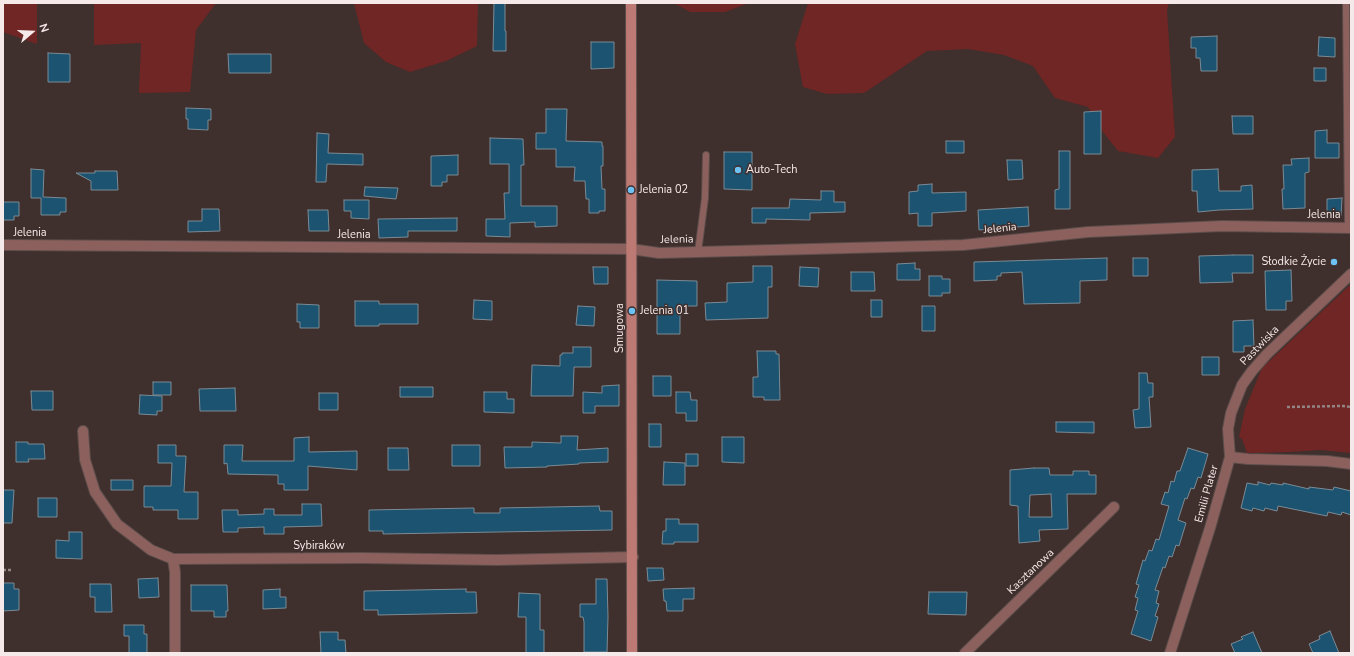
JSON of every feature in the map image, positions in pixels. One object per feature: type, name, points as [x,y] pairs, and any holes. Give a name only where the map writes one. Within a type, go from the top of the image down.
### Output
[{"type":"street","name":"Smugowa","points":[[631,3],[632,653]]},
{"type":"street","name":"Jelenia","points":[[3,245],[631,249],[659,253],[963,245],[1088,232],[1222,226],[1349,228]]},
{"type":"street","name":"Pastwiska","points":[[1230,457],[1228,429],[1231,413],[1242,385],[1267,354],[1351,274]]},
{"type":"street","name":"Sybiraków","points":[[83,431],[85,460],[95,492],[117,524],[151,550],[173,559],[362,558],[497,560],[632,557]]},
{"type":"street","name":"Emilii Plater","points":[[1170,653],[1210,528],[1230,457],[1248,459],[1328,461],[1351,464]]},
{"type":"street","name":"Kasztanowa","points":[[965,653],[1114,507]]},
{"type":"street","points":[[173,559],[175,572],[175,653]]},
{"type":"lane","points":[[1346,3],[1349,228]]},
{"type":"lane","points":[[698,252],[705,198],[706,155]]},
{"type":"path","points":[[1287,407],[1351,407]]},
{"type":"path","points":[[3,570],[12,570]]},
{"type":"shaded area","points":[[3,3],[37,3],[37,44],[3,32]]},
{"type":"shaded area","points":[[94,3],[216,3],[196,30],[190,92],[139,93],[141,43],[94,45]]},
{"type":"shaded area","points":[[354,3],[478,3],[477,46],[446,61],[410,72],[386,62],[364,43]]},
{"type":"shaded area","points":[[674,3],[749,3],[725,12],[690,12]]},
{"type":"shaded area","points":[[808,3],[1169,3],[1167,10],[1175,137],[1158,158],[1118,151],[1103,132],[1088,107],[1055,98],[1033,66],[1004,55],[968,49],[927,51],[864,93],[827,94],[803,87],[795,44]]},
{"type":"shaded area","points":[[1351,284],[1351,453],[1321,450],[1247,453],[1242,439],[1239,437],[1245,409],[1262,368]]},
{"type":"building","points":[[494,3],[505,3],[506,51],[493,51]]},
{"type":"building","points":[[1217,36],[1217,71],[1201,71],[1200,58],[1196,58],[1196,48],[1191,48],[1191,37]]},
{"type":"building","points":[[1319,37],[1335,38],[1335,57],[1318,56]]},
{"type":"building","points":[[591,42],[614,42],[614,68],[591,69]]},
{"type":"building","points":[[48,53],[70,54],[70,82],[48,82]]},
{"type":"building","points":[[228,54],[271,54],[271,73],[229,73]]},
{"type":"building","points":[[1314,68],[1326,68],[1326,81],[1314,81]]},
{"type":"building","points":[[186,108],[211,109],[211,120],[208,120],[208,130],[188,129]]},
{"type":"building","points":[[546,109],[567,109],[566,141],[602,142],[602,189],[605,189],[605,211],[599,211],[599,213],[589,213],[589,199],[586,199],[585,181],[574,181],[575,167],[556,167],[556,149],[536,149],[536,133],[546,133]]},
{"type":"building","points":[[1101,111],[1101,154],[1084,154],[1084,112]]},
{"type":"building","points":[[1232,116],[1253,116],[1253,134],[1233,134]]},
{"type":"building","points":[[1327,130],[1327,143],[1339,143],[1339,158],[1315,158],[1315,131]]},
{"type":"building","points":[[317,133],[329,134],[328,153],[363,154],[363,165],[327,164],[326,182],[316,182]]},
{"type":"building","points":[[490,138],[523,139],[524,165],[521,165],[521,206],[557,206],[557,226],[535,227],[535,222],[510,223],[510,237],[486,236],[486,219],[505,219],[504,193],[509,193],[509,164],[490,164]]},
{"type":"building","points":[[946,141],[964,141],[964,153],[946,153]]},
{"type":"building","points":[[1059,151],[1070,151],[1070,209],[1055,209],[1055,190],[1059,189]]},
{"type":"building","name":"Auto-Tech","points":[[724,152],[752,152],[752,190],[724,189]]},
{"type":"building","points":[[458,155],[458,175],[447,175],[447,182],[442,182],[442,186],[431,186],[431,156]]},
{"type":"building","points":[[1309,158],[1309,172],[1305,173],[1305,208],[1283,209],[1283,165],[1292,165],[1291,159]]},
{"type":"building","points":[[1007,160],[1022,160],[1023,179],[1008,180]]},
{"type":"building","points":[[31,169],[44,170],[43,197],[66,198],[66,212],[60,212],[60,215],[41,215],[41,198],[31,198]]},
{"type":"building","points":[[1218,169],[1219,191],[1241,191],[1241,186],[1252,185],[1253,209],[1198,212],[1197,191],[1192,191],[1192,170]]},
{"type":"building","points":[[95,171],[117,171],[118,190],[91,190],[91,181],[76,173],[95,173]]},
{"type":"building","points":[[932,184],[932,193],[966,192],[966,211],[932,213],[932,226],[918,226],[918,213],[909,214],[909,192],[918,191],[918,185]]},
{"type":"building","points":[[365,187],[398,188],[396,199],[364,196]]},
{"type":"building","points":[[821,191],[834,191],[834,202],[845,202],[845,212],[810,213],[810,220],[766,219],[766,223],[752,223],[752,208],[789,208],[790,199],[821,200]]},
{"type":"building","points":[[1342,198],[1341,216],[1327,216],[1327,199]]},
{"type":"building","points":[[344,200],[369,200],[369,219],[351,218],[351,211],[344,211]]},
{"type":"building","points":[[3,202],[19,202],[19,216],[14,216],[14,220],[3,220]]},
{"type":"building","points":[[1028,207],[1029,226],[979,230],[978,210]]},
{"type":"building","points":[[202,209],[219,209],[220,231],[188,232],[188,221],[202,221]]},
{"type":"building","points":[[308,210],[328,210],[329,231],[309,231]]},
{"type":"building","points":[[457,218],[457,231],[408,231],[408,237],[379,238],[378,219]]},
{"type":"building","points":[[1253,255],[1253,273],[1232,273],[1233,282],[1200,283],[1199,256]]},
{"type":"building","points":[[1107,258],[1107,280],[1080,281],[1080,303],[1024,304],[1022,272],[1001,273],[1001,276],[997,276],[997,280],[974,281],[974,262]]},
{"type":"building","points":[[1133,258],[1148,258],[1148,276],[1133,276]]},
{"type":"building","points":[[915,263],[915,269],[920,269],[920,280],[897,280],[897,264]]},
{"type":"building","points":[[753,266],[772,266],[772,287],[768,287],[768,318],[706,320],[705,303],[727,302],[727,283],[753,282]]},
{"type":"building","points":[[593,267],[608,267],[608,284],[594,284]]},
{"type":"building","points":[[800,267],[819,268],[818,287],[799,286]]},
{"type":"building","points":[[1291,270],[1292,301],[1286,301],[1286,310],[1266,310],[1265,271]]},
{"type":"building","points":[[851,272],[874,272],[875,291],[851,291]]},
{"type":"building","points":[[929,276],[942,276],[942,279],[950,279],[950,293],[942,293],[942,296],[929,296]]},
{"type":"building","points":[[657,280],[697,281],[697,306],[680,306],[680,334],[657,334]]},
{"type":"building","points":[[474,300],[492,301],[492,320],[473,319]]},
{"type":"building","points":[[871,300],[882,300],[882,317],[871,317]]},
{"type":"building","points":[[355,301],[379,301],[379,304],[418,304],[418,324],[379,324],[379,326],[355,326]]},
{"type":"building","points":[[297,304],[319,305],[319,328],[300,328],[300,322],[297,322]]},
{"type":"building","points":[[578,306],[595,307],[594,326],[576,325]]},
{"type":"building","points":[[922,306],[935,306],[935,331],[922,331]]},
{"type":"building","points":[[1253,320],[1254,346],[1244,346],[1244,352],[1233,352],[1233,321]]},
{"type":"building","points":[[573,347],[591,347],[591,367],[574,367],[573,396],[531,396],[532,365],[560,366],[560,355],[562,355],[562,353],[573,353]]},
{"type":"building","points":[[757,351],[776,351],[776,354],[779,354],[780,400],[764,400],[764,397],[753,397],[753,377],[758,377]]},
{"type":"building","points":[[1202,357],[1219,357],[1219,375],[1202,375]]},
{"type":"building","points":[[1139,373],[1147,373],[1148,383],[1153,383],[1153,397],[1149,397],[1151,427],[1135,428],[1133,410],[1139,409]]},
{"type":"building","points":[[653,376],[671,376],[671,396],[653,396]]},
{"type":"building","points":[[153,382],[171,382],[171,395],[153,395]]},
{"type":"building","points":[[619,385],[619,406],[595,406],[595,413],[583,413],[583,392],[602,393],[602,386]]},
{"type":"building","points":[[400,387],[433,387],[433,397],[400,397]]},
{"type":"building","points":[[235,388],[236,411],[200,411],[199,389]]},
{"type":"building","points":[[31,391],[53,391],[53,410],[32,410]]},
{"type":"building","points":[[484,392],[507,392],[507,399],[514,399],[514,413],[484,412]]},
{"type":"building","points":[[676,392],[690,392],[691,400],[697,400],[697,421],[686,421],[686,413],[676,413]]},
{"type":"building","points":[[319,393],[338,393],[338,410],[319,410]]},
{"type":"building","points":[[140,395],[162,396],[162,411],[157,411],[157,415],[139,414]]},
{"type":"building","points":[[1056,422],[1094,422],[1094,433],[1056,432]]},
{"type":"building","points":[[649,424],[661,424],[661,447],[649,447]]},
{"type":"building","points":[[561,436],[578,436],[577,450],[608,448],[608,462],[579,463],[547,467],[505,468],[504,447],[532,447],[532,442],[561,443]]},
{"type":"building","points":[[309,437],[309,452],[357,451],[357,470],[308,466],[308,490],[284,490],[284,484],[278,484],[278,475],[228,474],[227,463],[224,464],[224,445],[243,445],[242,461],[294,461],[294,438]]},
{"type":"building","points":[[722,437],[744,437],[744,463],[722,462]]},
{"type":"building","points":[[16,442],[44,444],[45,459],[28,459],[29,462],[16,462]]},
{"type":"building","points":[[158,445],[176,445],[176,456],[186,456],[184,492],[198,492],[198,519],[178,519],[178,510],[153,510],[153,507],[144,507],[144,486],[171,486],[172,463],[158,463]]},
{"type":"building","points":[[452,445],[480,445],[480,466],[452,466]]},
{"type":"building","points":[[388,448],[408,448],[409,470],[388,470]]},
{"type":"building","points":[[1188,448],[1208,454],[1201,478],[1198,477],[1194,489],[1191,488],[1187,499],[1185,498],[1178,520],[1186,523],[1179,546],[1176,545],[1172,557],[1169,556],[1165,568],[1163,567],[1155,590],[1159,591],[1156,603],[1159,604],[1155,616],[1158,617],[1151,641],[1131,634],[1138,611],[1135,610],[1138,598],[1135,597],[1139,585],[1136,584],[1143,560],[1145,561],[1149,550],[1152,551],[1156,539],[1159,540],[1169,506],[1161,504],[1165,492],[1168,493],[1171,481],[1174,482],[1177,471],[1180,471]]},
{"type":"building","points":[[686,454],[698,454],[698,466],[686,466]]},
{"type":"building","points":[[664,462],[685,463],[685,485],[663,485]]},
{"type":"building","points":[[1049,468],[1050,475],[1073,475],[1073,471],[1089,471],[1089,475],[1096,475],[1096,494],[1067,494],[1068,529],[1039,530],[1040,541],[1019,543],[1018,506],[1010,505],[1010,470]],"holes":[[[1051,494],[1052,517],[1029,517],[1030,495]]]},
{"type":"building","points":[[111,480],[133,480],[133,490],[111,490]]},
{"type":"building","points":[[1258,482],[1270,485],[1271,483],[1283,485],[1283,483],[1309,489],[1309,487],[1333,490],[1334,487],[1351,491],[1351,515],[1342,512],[1341,515],[1328,512],[1327,516],[1278,506],[1277,511],[1265,508],[1264,511],[1253,508],[1252,511],[1241,508],[1247,483],[1258,485]]},
{"type":"building","points":[[3,490],[14,490],[12,523],[3,523]]},
{"type":"building","points":[[38,498],[57,498],[57,517],[38,517]]},
{"type":"building","points":[[302,504],[321,504],[322,526],[284,527],[284,534],[264,534],[264,527],[238,528],[238,532],[223,532],[222,510],[238,510],[238,515],[264,514],[264,509],[274,509],[274,515],[302,515]]},
{"type":"building","points":[[599,506],[600,511],[612,511],[612,530],[383,534],[383,531],[369,531],[369,510],[474,508],[474,513],[500,513],[500,508]]},
{"type":"building","points":[[666,519],[679,519],[679,524],[698,524],[698,542],[674,542],[674,544],[662,544],[663,531],[666,531]]},
{"type":"building","points":[[69,532],[82,532],[82,559],[56,558],[56,540],[69,541]]},
{"type":"building","points":[[647,568],[663,568],[664,580],[648,581]]},
{"type":"building","points":[[158,578],[159,597],[139,598],[138,579]]},
{"type":"building","points":[[596,579],[607,579],[607,652],[584,652],[584,622],[583,617],[580,617],[580,604],[596,604]]},
{"type":"building","points":[[3,583],[14,583],[14,589],[19,589],[19,610],[3,611]]},
{"type":"building","points":[[90,584],[111,584],[112,612],[95,612],[95,597],[90,597]]},
{"type":"building","points":[[191,585],[227,585],[228,611],[226,611],[226,617],[214,617],[214,611],[191,611]]},
{"type":"building","points":[[694,588],[694,599],[683,599],[683,611],[667,611],[663,589]]},
{"type":"building","points":[[280,589],[280,597],[286,597],[286,608],[263,609],[263,590]]},
{"type":"building","points":[[466,589],[466,592],[476,592],[477,613],[378,615],[378,610],[364,610],[364,591]]},
{"type":"building","points":[[929,592],[967,592],[966,615],[928,614]]},
{"type":"building","points":[[519,593],[540,594],[540,630],[544,630],[544,653],[526,653],[526,617],[518,617]]},
{"type":"building","points":[[124,625],[144,625],[144,634],[147,634],[147,653],[129,653],[129,636],[124,636]]},
{"type":"building","points":[[1330,631],[1339,653],[1313,653],[1309,644],[1320,639],[1319,636]]},
{"type":"building","points":[[320,632],[338,632],[338,640],[345,640],[346,653],[321,653]]},
{"type":"building","points":[[1253,632],[1262,653],[1235,653],[1231,644],[1243,639],[1241,637]]},
{"type":"place","name":"Auto-Tech","points":[[738,170]]},
{"type":"place","name":"Jelenia 02","points":[[631,190]]},
{"type":"place","name":"Słodkie Życie","points":[[1334,262]]},
{"type":"place","name":"Jelenia 01","points":[[632,311]]}]
